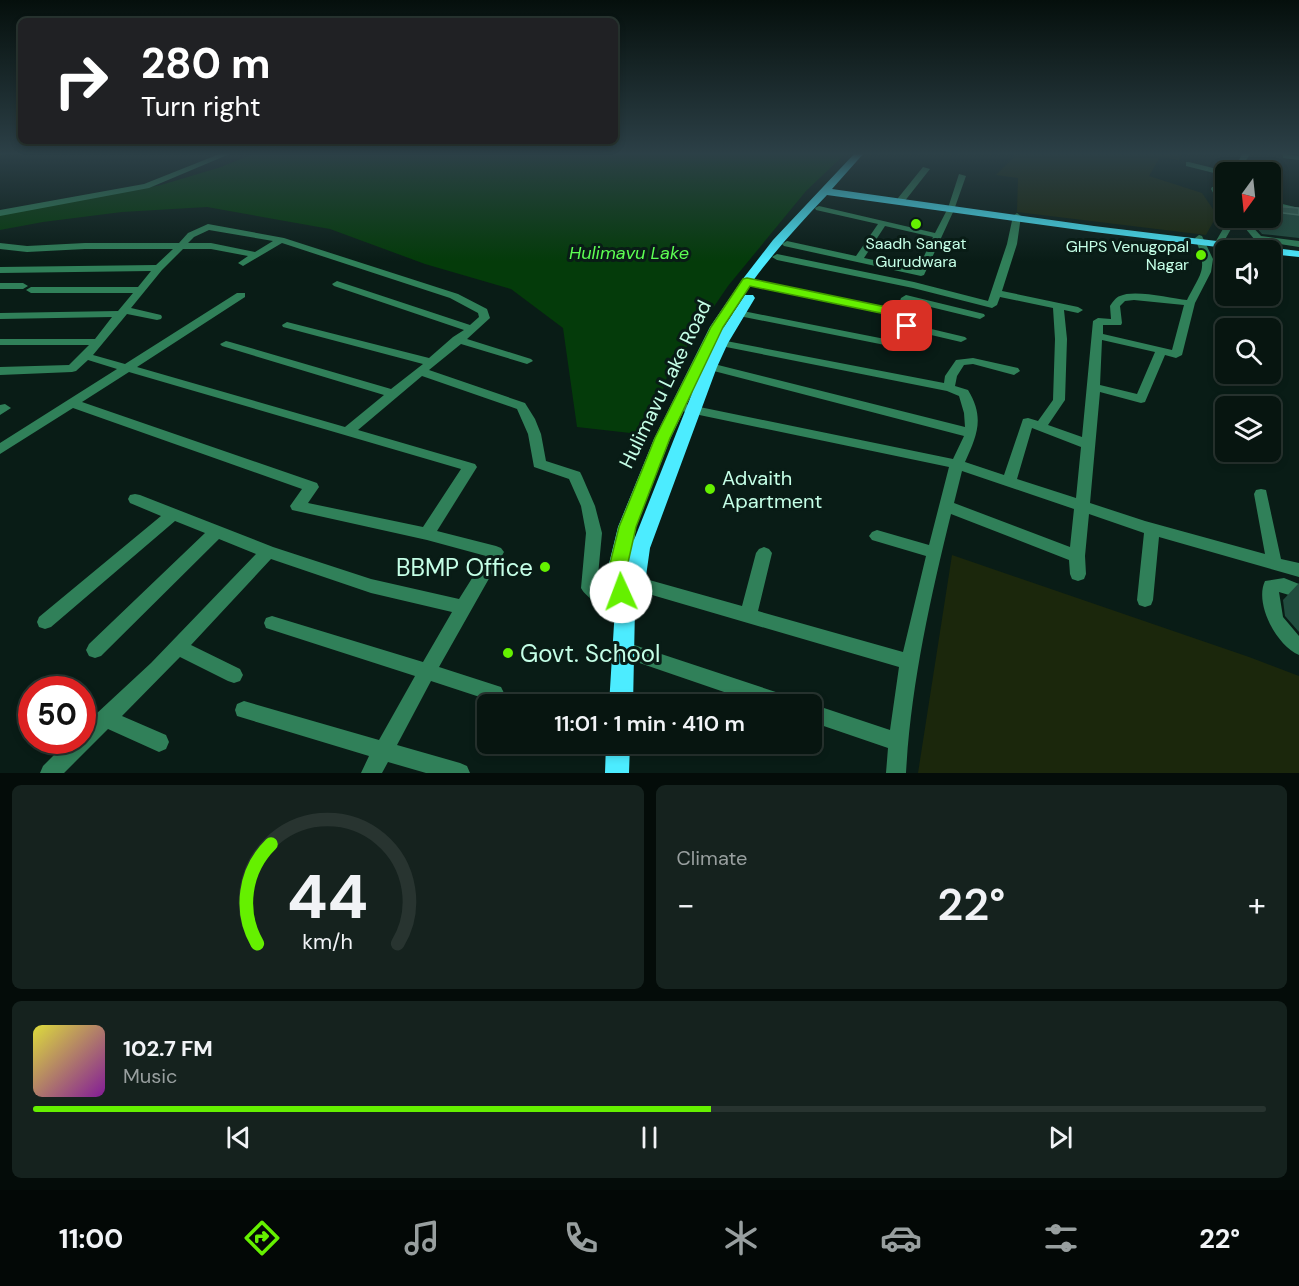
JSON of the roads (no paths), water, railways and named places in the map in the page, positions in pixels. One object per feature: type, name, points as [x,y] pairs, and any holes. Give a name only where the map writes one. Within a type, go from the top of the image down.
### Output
[{"type":"main road","points":[[829,191],[950,209]]},
{"type":"main road","points":[[829,191],[950,209],[1299,252]]},
{"type":"main road","name":"Hulimavu Lake Road","points":[[625,608],[635,583],[640,548],[686,408],[717,327],[752,283],[819,208],[829,191]]},
{"type":"main road","name":"Hulimavu Lake Road","points":[[622,694],[625,608],[616,576],[627,527],[662,438],[686,408],[710,367],[752,283],[777,242],[829,191]]},
{"type":"main road","points":[[1200,240],[1215,241]]},
{"type":"main road","points":[[1281,249],[1299,252]]},
{"type":"main road","points":[[617,773],[618,754]]},
{"type":"street","points":[[0,213],[129,189]]},
{"type":"street","points":[[901,200],[910,189]]},
{"type":"street","points":[[787,244],[921,273],[957,189]]},
{"type":"street","points":[[1281,206],[1299,211]]},
{"type":"street","points":[[819,208],[938,236]]},
{"type":"street","points":[[777,257],[914,285],[992,305],[1012,244],[1017,217]]},
{"type":"street","points":[[858,261],[883,223]]},
{"type":"street","points":[[0,371],[72,368],[86,356],[159,268],[192,235],[208,227],[281,240],[454,296],[483,310],[485,318],[347,432]]},
{"type":"street","points":[[1249,228],[1258,238],[1299,244]]},
{"type":"street","points":[[243,263],[281,240]]},
{"type":"street","points":[[1097,336],[1176,355],[1190,303],[1206,272],[1208,259],[1200,240]]},
{"type":"street","points":[[0,246],[27,249],[71,246],[211,246],[256,255]]},
{"type":"street","points":[[58,269],[71,252],[71,246]]},
{"type":"street","points":[[0,270],[159,268]]},
{"type":"street","points":[[752,283],[901,313]]},
{"type":"street","points":[[337,284],[471,329]]},
{"type":"street","points":[[0,286],[141,290]]},
{"type":"street","points":[[996,293],[1078,310]]},
{"type":"street","points":[[0,449],[242,295]]},
{"type":"street","points":[[1078,574],[1077,556],[1094,387],[1098,321],[1118,323],[1115,306],[1122,298],[1134,297],[1190,303]]},
{"type":"street","points":[[961,339],[902,325],[901,313],[906,298],[980,316]]},
{"type":"street","points":[[1040,427],[1059,400],[1058,306]]},
{"type":"street","points":[[0,316],[122,312],[157,317]]},
{"type":"street","points":[[738,313],[885,342]]},
{"type":"street","points":[[287,325],[425,367],[521,406],[530,417],[540,455],[539,464],[575,476],[588,506],[594,533],[589,588],[596,594],[625,608]]},
{"type":"street","points":[[457,339],[526,361]]},
{"type":"street","points":[[0,342],[97,342]]},
{"type":"street","points":[[721,343],[949,388],[964,393],[969,404],[971,433],[956,464],[910,662],[897,742],[896,773]]},
{"type":"street","points":[[226,344],[393,394]]},
{"type":"street","points":[[1094,387],[1141,399],[1161,350]]},
{"type":"street","points":[[86,356],[127,370],[470,468],[427,534]]},
{"type":"street","points":[[949,388],[951,376],[960,362],[973,362],[1014,371]]},
{"type":"street","points":[[710,367],[971,433]]},
{"type":"street","points":[[74,404],[312,487],[297,506],[427,534],[496,552],[371,773]]},
{"type":"street","points":[[686,408],[956,464],[1152,528],[1299,570]]},
{"type":"street","points":[[1009,482],[1028,422],[1087,444]]},
{"type":"street","points":[[1261,494],[1274,561]]},
{"type":"street","points":[[135,499],[268,552],[371,586],[463,607]]},
{"type":"street","points":[[946,506],[1077,556]]},
{"type":"street","points":[[45,622],[172,515]]},
{"type":"street","points":[[1145,600],[1152,528]]},
{"type":"street","points":[[95,651],[216,532]]},
{"type":"street","points":[[877,536],[935,553]]},
{"type":"street","points":[[96,727],[268,552]]},
{"type":"street","points":[[748,616],[764,553]]},
{"type":"street","points":[[635,583],[910,662]]},
{"type":"street","points":[[1299,591],[1284,585],[1271,586],[1271,610],[1275,620],[1299,647]]},
{"type":"street","points":[[272,623],[495,693]]},
{"type":"street","points":[[177,647],[234,675]]},
{"type":"street","points":[[625,650],[755,694]]},
{"type":"street","points":[[244,710],[460,773]]},
{"type":"street","points":[[822,716],[897,742]]},
{"type":"street","points":[[105,718],[159,742]]},
{"type":"street","points":[[50,773],[69,754]]},
{"type":"water","name":"Hulimavu Lake","points":[[138,189],[808,189],[728,286],[668,374],[648,435],[577,427],[563,328],[511,289],[425,264],[330,229],[207,207],[122,212],[0,230],[0,214]]},
{"type":"place","name":"Saadh Sangat Gurudwara","points":[[916,224]]},
{"type":"place","name":"GHPS Venugopal Nagar","points":[[1201,255]]},
{"type":"place","name":"Advaith Apartment","points":[[710,489]]},
{"type":"place","name":"BBMP Office","points":[[545,567]]},
{"type":"place","name":"Govt. School","points":[[508,653]]}]
